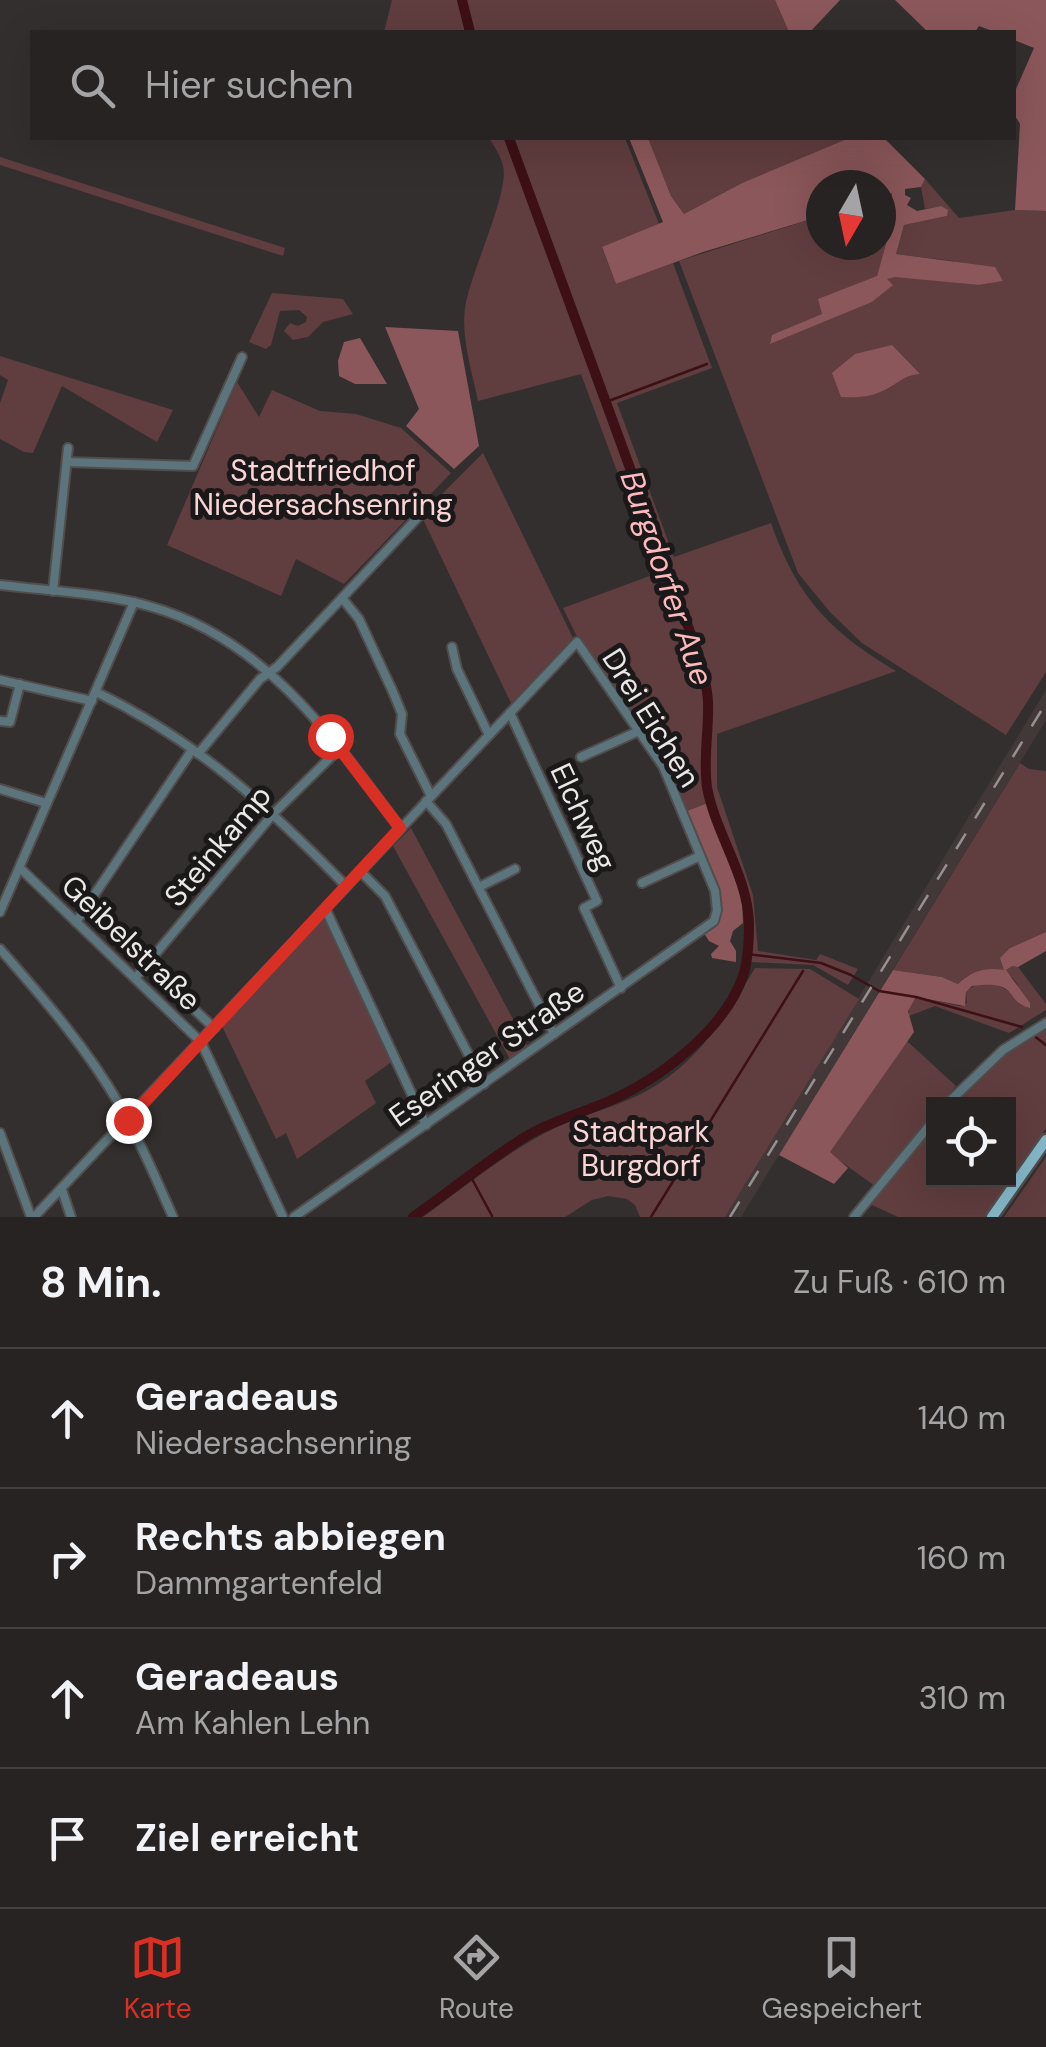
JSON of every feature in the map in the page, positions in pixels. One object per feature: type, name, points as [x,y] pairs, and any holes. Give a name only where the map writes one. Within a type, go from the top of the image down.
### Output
[{"type":"main road","points":[[992,1217],[1046,1140]]},
{"type":"street","points":[[67,462],[194,466],[242,357]]},
{"type":"street","points":[[53,591],[68,448]]},
{"type":"street","points":[[76,922],[195,752],[420,514]]},
{"type":"street","points":[[0,584],[134,602],[195,625],[271,672],[340,748],[400,828]]},
{"type":"street","points":[[342,598],[359,620],[393,692],[402,714],[400,734],[428,798],[480,887],[554,1034]]},
{"type":"street","points":[[0,912],[134,602]]},
{"type":"street","name":"Drei Eichen","points":[[510,713],[577,642],[663,766],[715,892],[717,910],[714,921],[705,929]]},
{"type":"street","points":[[452,647],[457,668],[489,736]]},
{"type":"street","points":[[0,680],[94,697],[135,711],[274,813],[346,886]]},
{"type":"street","points":[[0,721],[10,722],[20,684]]},
{"type":"street","points":[[0,1132],[32,1217],[62,1190],[510,713]]},
{"type":"street","name":"Elchweg","points":[[510,713],[596,902],[584,908],[620,988]]},
{"type":"street","points":[[581,757],[638,730]]},
{"type":"street","name":"Steinkamp","points":[[136,977],[274,813],[340,748]]},
{"type":"street","points":[[0,789],[46,804]]},
{"type":"street","points":[[642,883],[700,856]]},
{"type":"street","name":"Geibelstraße","points":[[20,868],[201,1042],[284,1217]]},
{"type":"street","points":[[480,887],[514,869]]},
{"type":"street","points":[[360,871],[386,896],[484,1084]]},
{"type":"street","points":[[326,910],[426,1125]]},
{"type":"street","name":"Eseringer Straße","points":[[294,1217],[705,929]]},
{"type":"street","points":[[0,949],[70,1033],[128,1120],[173,1217]]},
{"type":"street","name":"Geibelstraße","points":[[147,965],[214,1028]]},
{"type":"street","points":[[954,1097],[1003,1050],[1046,1023]]},
{"type":"street","points":[[859,1215],[926,1130]]},
{"type":"street","points":[[62,1190],[71,1217]]},
{"type":"shaded area","points":[[775,0],[840,0],[812,30],[788,30]]},
{"type":"shaded area","points":[[895,0],[1046,0],[1046,211],[1015,210],[1020,124],[1016,117],[1016,89],[1034,48],[1016,41],[1016,30],[979,26],[976,30],[926,30]]},
{"type":"shaded area","points":[[630,140],[649,140],[671,196],[684,214],[742,183],[844,140],[886,140],[925,179],[921,187],[905,189],[905,195],[911,198],[907,205],[917,211],[941,206],[948,210],[947,216],[904,225],[896,254],[896,170],[806,170],[806,221],[616,284],[602,247],[663,222]]},
{"type":"shaded area","points":[[896,254],[995,267],[1003,281],[979,285],[887,279],[893,285],[872,302],[770,344],[772,335],[822,314],[818,299],[877,276],[881,260],[896,260]]},
{"type":"shaded area","points":[[385,327],[458,331],[479,446],[454,469],[406,426],[419,409]]},
{"type":"shaded area","points":[[360,338],[387,384],[355,384],[339,376],[338,361],[344,342]]},
{"type":"shaded area","points":[[892,345],[920,374],[872,395],[841,397],[832,373],[855,354]]},
{"type":"shaded area","points":[[1046,690],[1046,720],[741,1217],[725,1217]]},
{"type":"shaded area","points":[[708,803],[742,899],[743,923],[733,931],[730,941],[736,951],[736,962],[712,958],[719,946],[704,933],[716,922],[721,910],[684,812]]},
{"type":"shaded area","points":[[1046,932],[1046,951],[1006,970],[1030,1008],[998,986],[972,986],[966,992],[965,1006],[916,997],[908,1011],[914,1032],[830,1152],[848,1168],[834,1184],[779,1155],[893,970],[942,977],[958,984],[980,971],[1004,970],[1000,958],[1010,948]]},
{"type":"green space","points":[[392,0],[459,0],[466,30],[384,30]]},
{"type":"green space","points":[[464,0],[775,0],[788,30],[472,30]]},
{"type":"green space","points":[[490,140],[506,140],[698,666],[705,705],[702,764],[708,803],[684,812],[665,765],[586,655],[563,608],[655,574],[581,374],[478,401],[464,319],[468,293],[501,194],[504,178]]},
{"type":"green space","points":[[512,140],[626,140],[659,224],[602,248],[616,284],[673,263],[712,368],[617,403],[674,557],[771,523],[792,572],[818,610],[852,641],[896,671],[717,734],[717,787],[753,895],[758,951],[816,960],[820,954],[858,969],[848,985],[813,965],[750,962],[751,923],[746,893],[710,790],[710,700],[702,657]]},
{"type":"green space","points":[[649,140],[844,140],[742,183],[684,214],[671,196]]},
{"type":"green space","points":[[0,157],[285,248],[283,256],[0,165]]},
{"type":"green space","points":[[925,179],[959,218],[1015,210],[1046,211],[1046,672],[1006,735],[862,643],[798,573],[679,261],[806,221],[806,260],[881,260],[877,276],[771,343],[872,302],[892,285],[886,279],[895,276],[979,285],[1002,281],[953,261],[896,254],[904,225],[947,216],[941,206],[925,209],[921,187]]},
{"type":"green space","points":[[272,293],[343,299],[353,314],[323,322],[308,337],[293,340],[284,331],[290,323],[298,326],[306,322],[307,317],[299,310],[280,311],[271,345],[266,349],[249,342]]},
{"type":"green space","points":[[0,356],[173,410],[157,442],[62,386],[33,453],[24,452],[0,439],[0,403],[8,380],[0,375]]},
{"type":"green space","name":"Stadtfriedhof Niedersachsenring","points":[[237,382],[259,417],[272,390],[320,411],[356,414],[401,428],[451,473],[344,584],[296,559],[281,596],[167,545]]},
{"type":"green space","points":[[483,453],[573,638],[511,703],[421,515]]},
{"type":"green space","points":[[1020,763],[1029,769],[1046,771],[1046,932],[1010,948],[1012,966],[1018,967],[1046,1004],[1046,1010],[1009,1033],[935,1006],[909,1016],[909,1006],[917,997],[960,1006],[967,1003],[966,992],[973,986],[989,983],[1004,988],[1022,1006],[1016,982],[1000,970],[979,971],[958,984],[942,977],[893,970]]},
{"type":"green space","points":[[411,828],[529,1049],[511,1061],[393,846]]},
{"type":"green space","points":[[325,916],[393,1061],[365,1081],[376,1103],[297,1159],[286,1133],[276,1139],[222,1026]]},
{"type":"green space","name":"Stadtpark Burgdorf","points":[[755,968],[810,969],[859,999],[725,1217],[640,1217],[627,1199],[608,1196],[592,1200],[565,1217],[423,1217],[539,1136],[637,1096],[675,1072],[719,1025]]},
{"type":"green space","points":[[1046,1027],[1046,1128],[1016,1171],[1016,1097],[958,1097],[1000,1057]]},
{"type":"green space","points":[[907,1041],[956,1086],[947,1097],[926,1097],[926,1123],[875,1186],[829,1153]]},
{"type":"green space","points":[[926,1134],[926,1187],[1005,1187],[984,1217],[898,1217],[870,1204]]},
{"type":"green space","points":[[1046,1157],[1046,1217],[1004,1217]]},
{"type":"waterway","name":"Burgdorfer Aue","points":[[462,0],[470,30]]},
{"type":"waterway","name":"Burgdorfer Aue","points":[[413,1217],[530,1134],[627,1093],[667,1067],[721,1016],[743,976],[748,950],[749,924],[743,889],[707,787],[708,698],[700,659],[510,140]]},
{"type":"waterway","points":[[606,402],[707,364]]},
{"type":"waterway","points":[[747,954],[821,963],[879,991],[916,997],[1022,1027]]},
{"type":"waterway","points":[[651,1217],[803,971]]},
{"type":"waterway","points":[[1033,1035],[1046,1045]]},
{"type":"waterway","points":[[471,1177],[492,1216]]},
{"type":"railway","points":[[730,1217],[1046,703]]},
{"type":"route","points":[[128,1120],[400,828],[330,736]]}]
